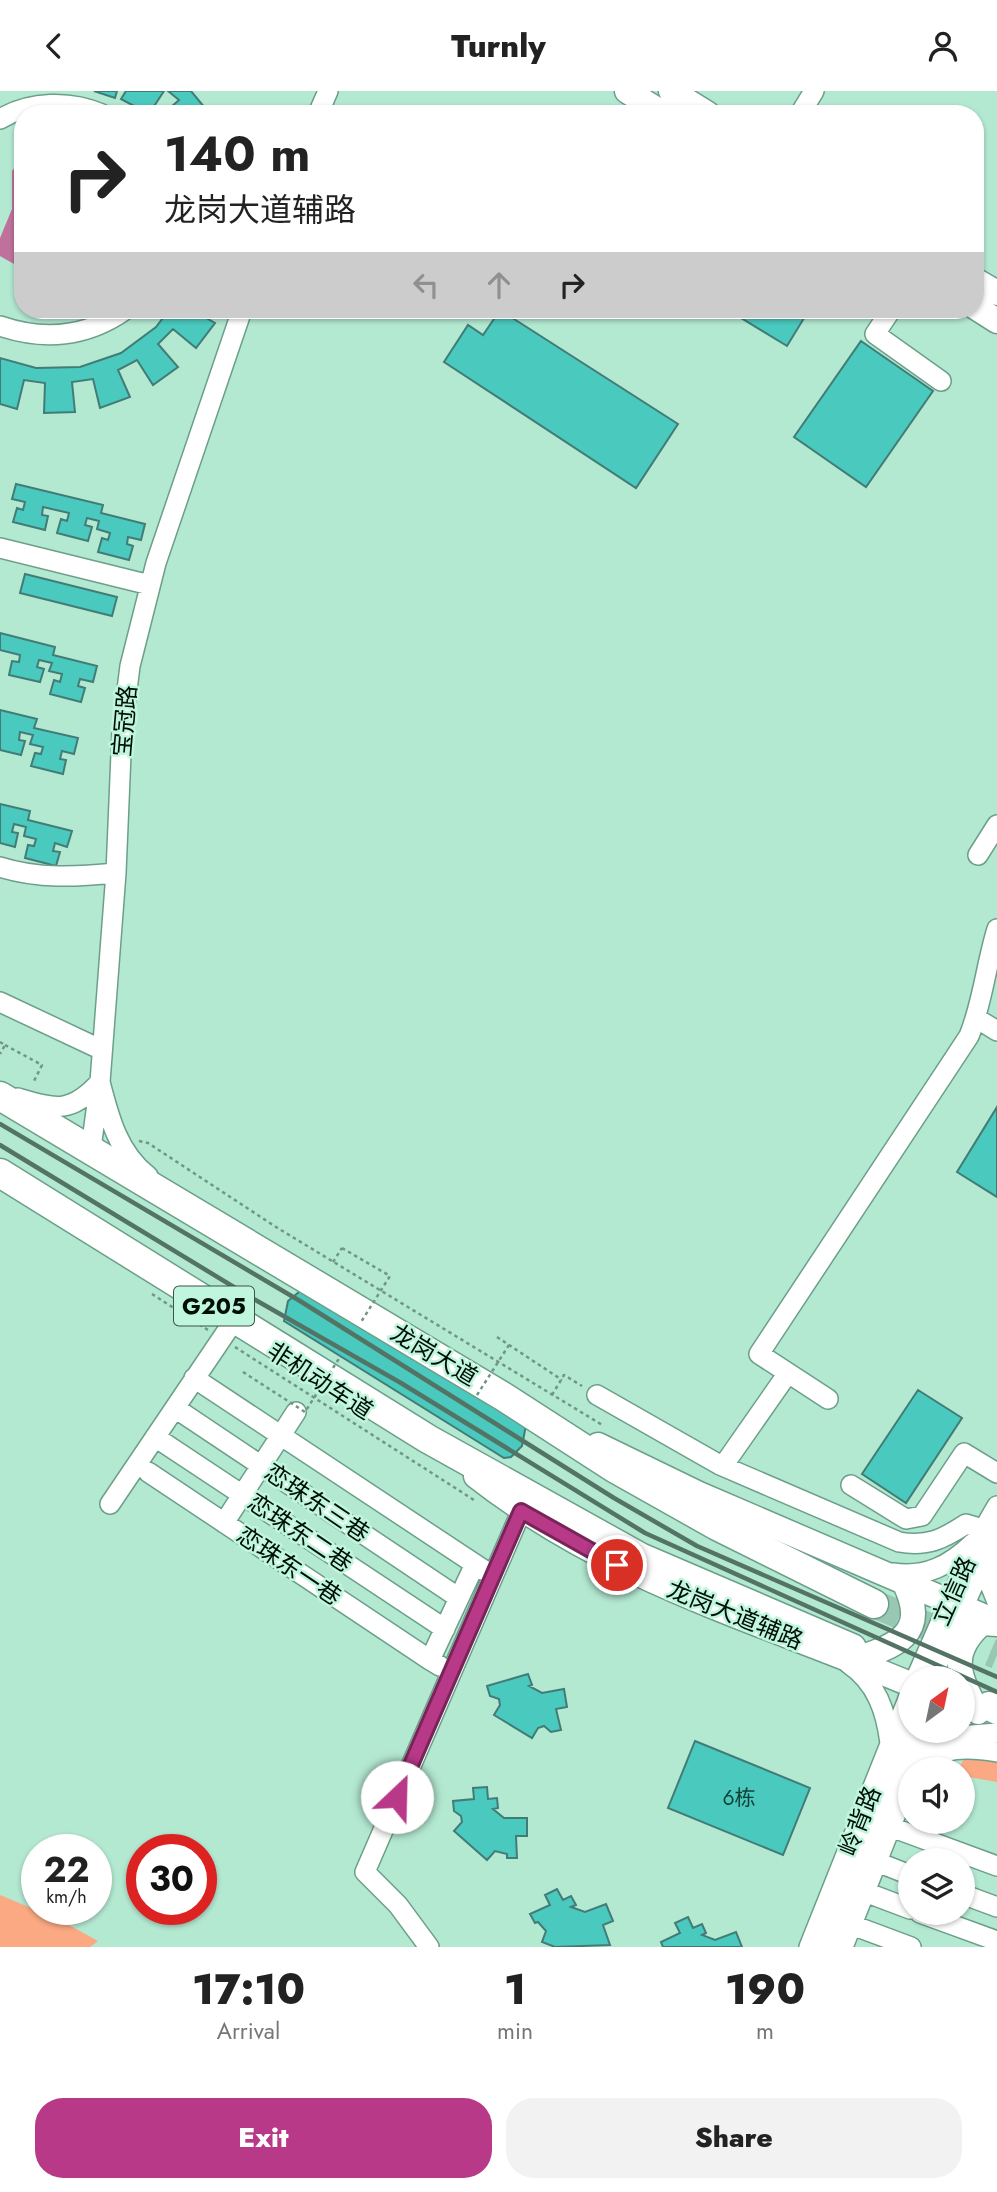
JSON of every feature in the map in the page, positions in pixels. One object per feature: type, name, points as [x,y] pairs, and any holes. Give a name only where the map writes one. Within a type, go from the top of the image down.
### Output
[{"type":"highway","name":"龙岗大道","points":[[0,1094],[182,1203],[491,1396],[614,1468],[717,1526],[874,1604]]},
{"type":"highway","name":"G205","points":[[0,1173],[228,1329],[640,1557],[846,1655]]},
{"type":"main road","points":[[627,91],[650,105]]},
{"type":"main road","points":[[671,91],[694,105]]},
{"type":"main road","points":[[491,1396],[699,1494],[997,1623]]},
{"type":"main road","name":"龙岗大道辅路","points":[[428,1439],[521,1511],[636,1575],[846,1655],[898,1678]]},
{"type":"main road","points":[[846,1655],[897,1643],[909,1630],[915,1616],[915,1603],[905,1584]]},
{"type":"main road","points":[[985,1711],[968,1693],[959,1657],[965,1638],[982,1623],[997,1623]]},
{"type":"street","points":[[49,105],[67,105]]},
{"type":"street","points":[[0,325],[43,336],[91,328],[108,319]]},
{"type":"street","name":"宝冠路","points":[[91,1148],[100,1082],[116,873],[122,730],[130,666],[150,585],[239,319]]},
{"type":"street","points":[[885,319],[876,334],[940,381]]},
{"type":"street","points":[[0,548],[150,585]]},
{"type":"street","points":[[978,855],[997,825]]},
{"type":"street","points":[[0,867],[18,873],[66,878],[116,873]]},
{"type":"street","points":[[828,1399],[759,1354],[948,1071],[976,1018],[997,929]]},
{"type":"street","points":[[0,1002],[102,1050]]},
{"type":"street","points":[[976,1018],[997,1031]]},
{"type":"street","points":[[0,1094],[53,1108],[71,1106],[84,1099],[100,1082]]},
{"type":"street","points":[[100,1082],[108,1117],[123,1149],[138,1168],[182,1203]]},
{"type":"street","points":[[110,1504],[228,1329]]},
{"type":"street","points":[[723,1466],[788,1373]]},
{"type":"street","points":[[194,1378],[493,1576]]},
{"type":"street","points":[[597,1395],[723,1466],[899,1542],[916,1545],[937,1542],[966,1524],[988,1535]]},
{"type":"street","name":"恋珠东三巷","points":[[175,1408],[459,1598]]},
{"type":"street","points":[[224,1523],[296,1412]]},
{"type":"street","name":"恋珠东二巷","points":[[155,1437],[444,1629]]},
{"type":"street","points":[[851,1485],[906,1519],[922,1516],[964,1453],[997,1473]]},
{"type":"street","name":"恋珠东一巷","points":[[148,1472],[451,1673]]},
{"type":"street","name":"立信路","points":[[923,1666],[956,1605],[988,1535],[997,1506]]},
{"type":"street","points":[[429,1947],[398,1905],[365,1872],[521,1511]]},
{"type":"street","points":[[868,1567],[897,1574],[932,1571],[957,1559],[988,1535]]},
{"type":"street","points":[[988,1535],[990,1587],[997,1602]]},
{"type":"street","points":[[430,1660],[475,1564]]},
{"type":"street","name":"立信路","points":[[935,1666],[956,1605]]},
{"type":"street","points":[[846,1655],[871,1684],[880,1700],[898,1763]]},
{"type":"street","points":[[907,1757],[935,1738],[997,1733]]},
{"type":"street","points":[[920,1757],[949,1750],[979,1749],[997,1752]]},
{"type":"street","name":"岭背路","points":[[814,1947],[898,1763]]},
{"type":"street","name":"岭背路","points":[[814,1947],[898,1763]]},
{"type":"street","points":[[843,1947],[898,1809]]},
{"type":"street","points":[[891,1827],[997,1867]]},
{"type":"street","points":[[877,1862],[898,1870]]},
{"type":"street","points":[[865,1892],[898,1904]]},
{"type":"street","points":[[975,1899],[997,1907]]},
{"type":"street","points":[[852,1925],[911,1947]]},
{"type":"street","points":[[953,1925],[997,1941]]},
{"type":"path","points":[[0,1042],[42,1065],[33,1083]]},
{"type":"path","points":[[0,1054],[5,1045]]},
{"type":"path","points":[[130,1140],[148,1143],[333,1262],[552,1395],[564,1375],[597,1395]]},
{"type":"path","points":[[333,1262],[342,1248],[390,1276],[360,1322]]},
{"type":"path","name":"非机动车道","points":[[142,1287],[228,1329],[482,1505]]},
{"type":"path","points":[[497,1337],[562,1380]]},
{"type":"path","points":[[491,1396],[509,1345]]},
{"type":"path","points":[[243,1372],[305,1412],[340,1357]]},
{"type":"shaded area","points":[[14,168],[14,264],[0,256],[0,238],[12,209]]},
{"type":"shaded area","points":[[967,1754],[997,1758],[997,1782],[975,1778],[975,1757],[965,1757]]},
{"type":"shaded area","points":[[0,1895],[21,1904],[21,1925],[69,1925],[98,1941],[90,1947],[0,1947]]},
{"type":"building","points":[[94,91],[117,91],[115,98]]},
{"type":"building","points":[[126,91],[164,91],[155,105],[132,105],[121,99]]},
{"type":"building","points":[[168,91],[191,91],[203,105],[173,105],[179,100]]},
{"type":"building","points":[[162,319],[208,319],[215,323],[196,348],[173,329],[158,344],[178,367],[153,385],[137,360],[118,370],[130,397],[100,408],[93,379],[72,382],[75,412],[44,413],[45,383],[24,380],[17,409],[0,404],[0,358],[36,368],[80,367],[121,353],[156,327]]},
{"type":"building","points":[[494,319],[514,319],[678,424],[636,488],[444,362],[468,325],[483,335]]},
{"type":"building","points":[[743,319],[804,319],[787,346]]},
{"type":"building","points":[[861,341],[933,391],[866,487],[794,437]]},
{"type":"building","points":[[16,484],[103,505],[101,513],[145,524],[141,540],[128,537],[127,544],[133,546],[129,560],[98,552],[102,538],[108,540],[110,533],[97,529],[99,521],[87,518],[85,525],[92,527],[88,541],[57,533],[61,519],[67,521],[69,513],[43,507],[42,515],[48,516],[45,530],[13,522],[17,508],[23,510],[25,502],[12,499]]},
{"type":"building","points":[[25,574],[117,597],[112,616],[20,593]]},
{"type":"building","points":[[0,633],[55,647],[53,655],[97,666],[93,682],[80,679],[78,686],[85,688],[81,702],[50,694],[54,680],[60,682],[62,674],[49,671],[52,663],[39,660],[37,667],[44,669],[40,682],[9,675],[12,661],[19,662],[20,655],[0,650]]},
{"type":"building","points":[[0,710],[37,719],[34,728],[78,738],[74,754],[62,751],[60,759],[66,760],[63,774],[31,766],[35,753],[41,754],[43,747],[30,744],[33,735],[20,732],[19,740],[25,741],[21,755],[0,750]]},
{"type":"building","points":[[0,804],[30,811],[28,820],[72,831],[67,847],[55,843],[53,851],[60,852],[56,866],[25,858],[28,845],[34,846],[36,839],[24,836],[26,827],[14,824],[12,832],[18,833],[15,847],[0,843]]},
{"type":"building","points":[[997,1107],[997,1197],[957,1172]]},
{"type":"building","points":[[305,1287],[526,1425],[522,1446],[511,1457],[504,1458],[284,1321],[288,1301]]},
{"type":"building","points":[[918,1390],[962,1418],[906,1503],[862,1474]]},
{"type":"building","points":[[528,1674],[532,1685],[529,1686],[542,1693],[564,1689],[567,1707],[556,1709],[561,1730],[551,1732],[544,1726],[538,1728],[532,1738],[494,1715],[500,1705],[499,1699],[490,1696],[487,1686]]},
{"type":"building","points":[[695,1741],[810,1788],[783,1855],[668,1808]]},
{"type":"building","points":[[487,1787],[488,1799],[497,1798],[498,1808],[493,1809],[504,1818],[527,1818],[527,1836],[516,1836],[517,1858],[507,1858],[507,1854],[495,1851],[487,1860],[454,1831],[462,1822],[461,1816],[454,1811],[453,1801],[474,1799],[473,1788]]},
{"type":"building","points":[[557,1889],[563,1900],[571,1896],[576,1905],[571,1907],[585,1912],[606,1904],[613,1921],[603,1925],[610,1945],[555,1947],[542,1942],[546,1931],[538,1922],[535,1923],[530,1914],[550,1905],[545,1895]]},
{"type":"building","points":[[688,1917],[693,1928],[702,1924],[706,1933],[702,1935],[715,1940],[736,1932],[742,1947],[663,1947],[661,1942],[680,1933],[675,1923]]},
{"type":"tunnel","points":[[874,1604],[997,1655]]},
{"type":"railway","points":[[0,1124],[300,1301],[614,1498],[697,1546],[997,1677]]},
{"type":"railway","points":[[0,1145],[252,1298],[401,1383],[645,1533],[997,1692]]},
{"type":"route","points":[[397,1797],[521,1511],[617,1565]]}]
